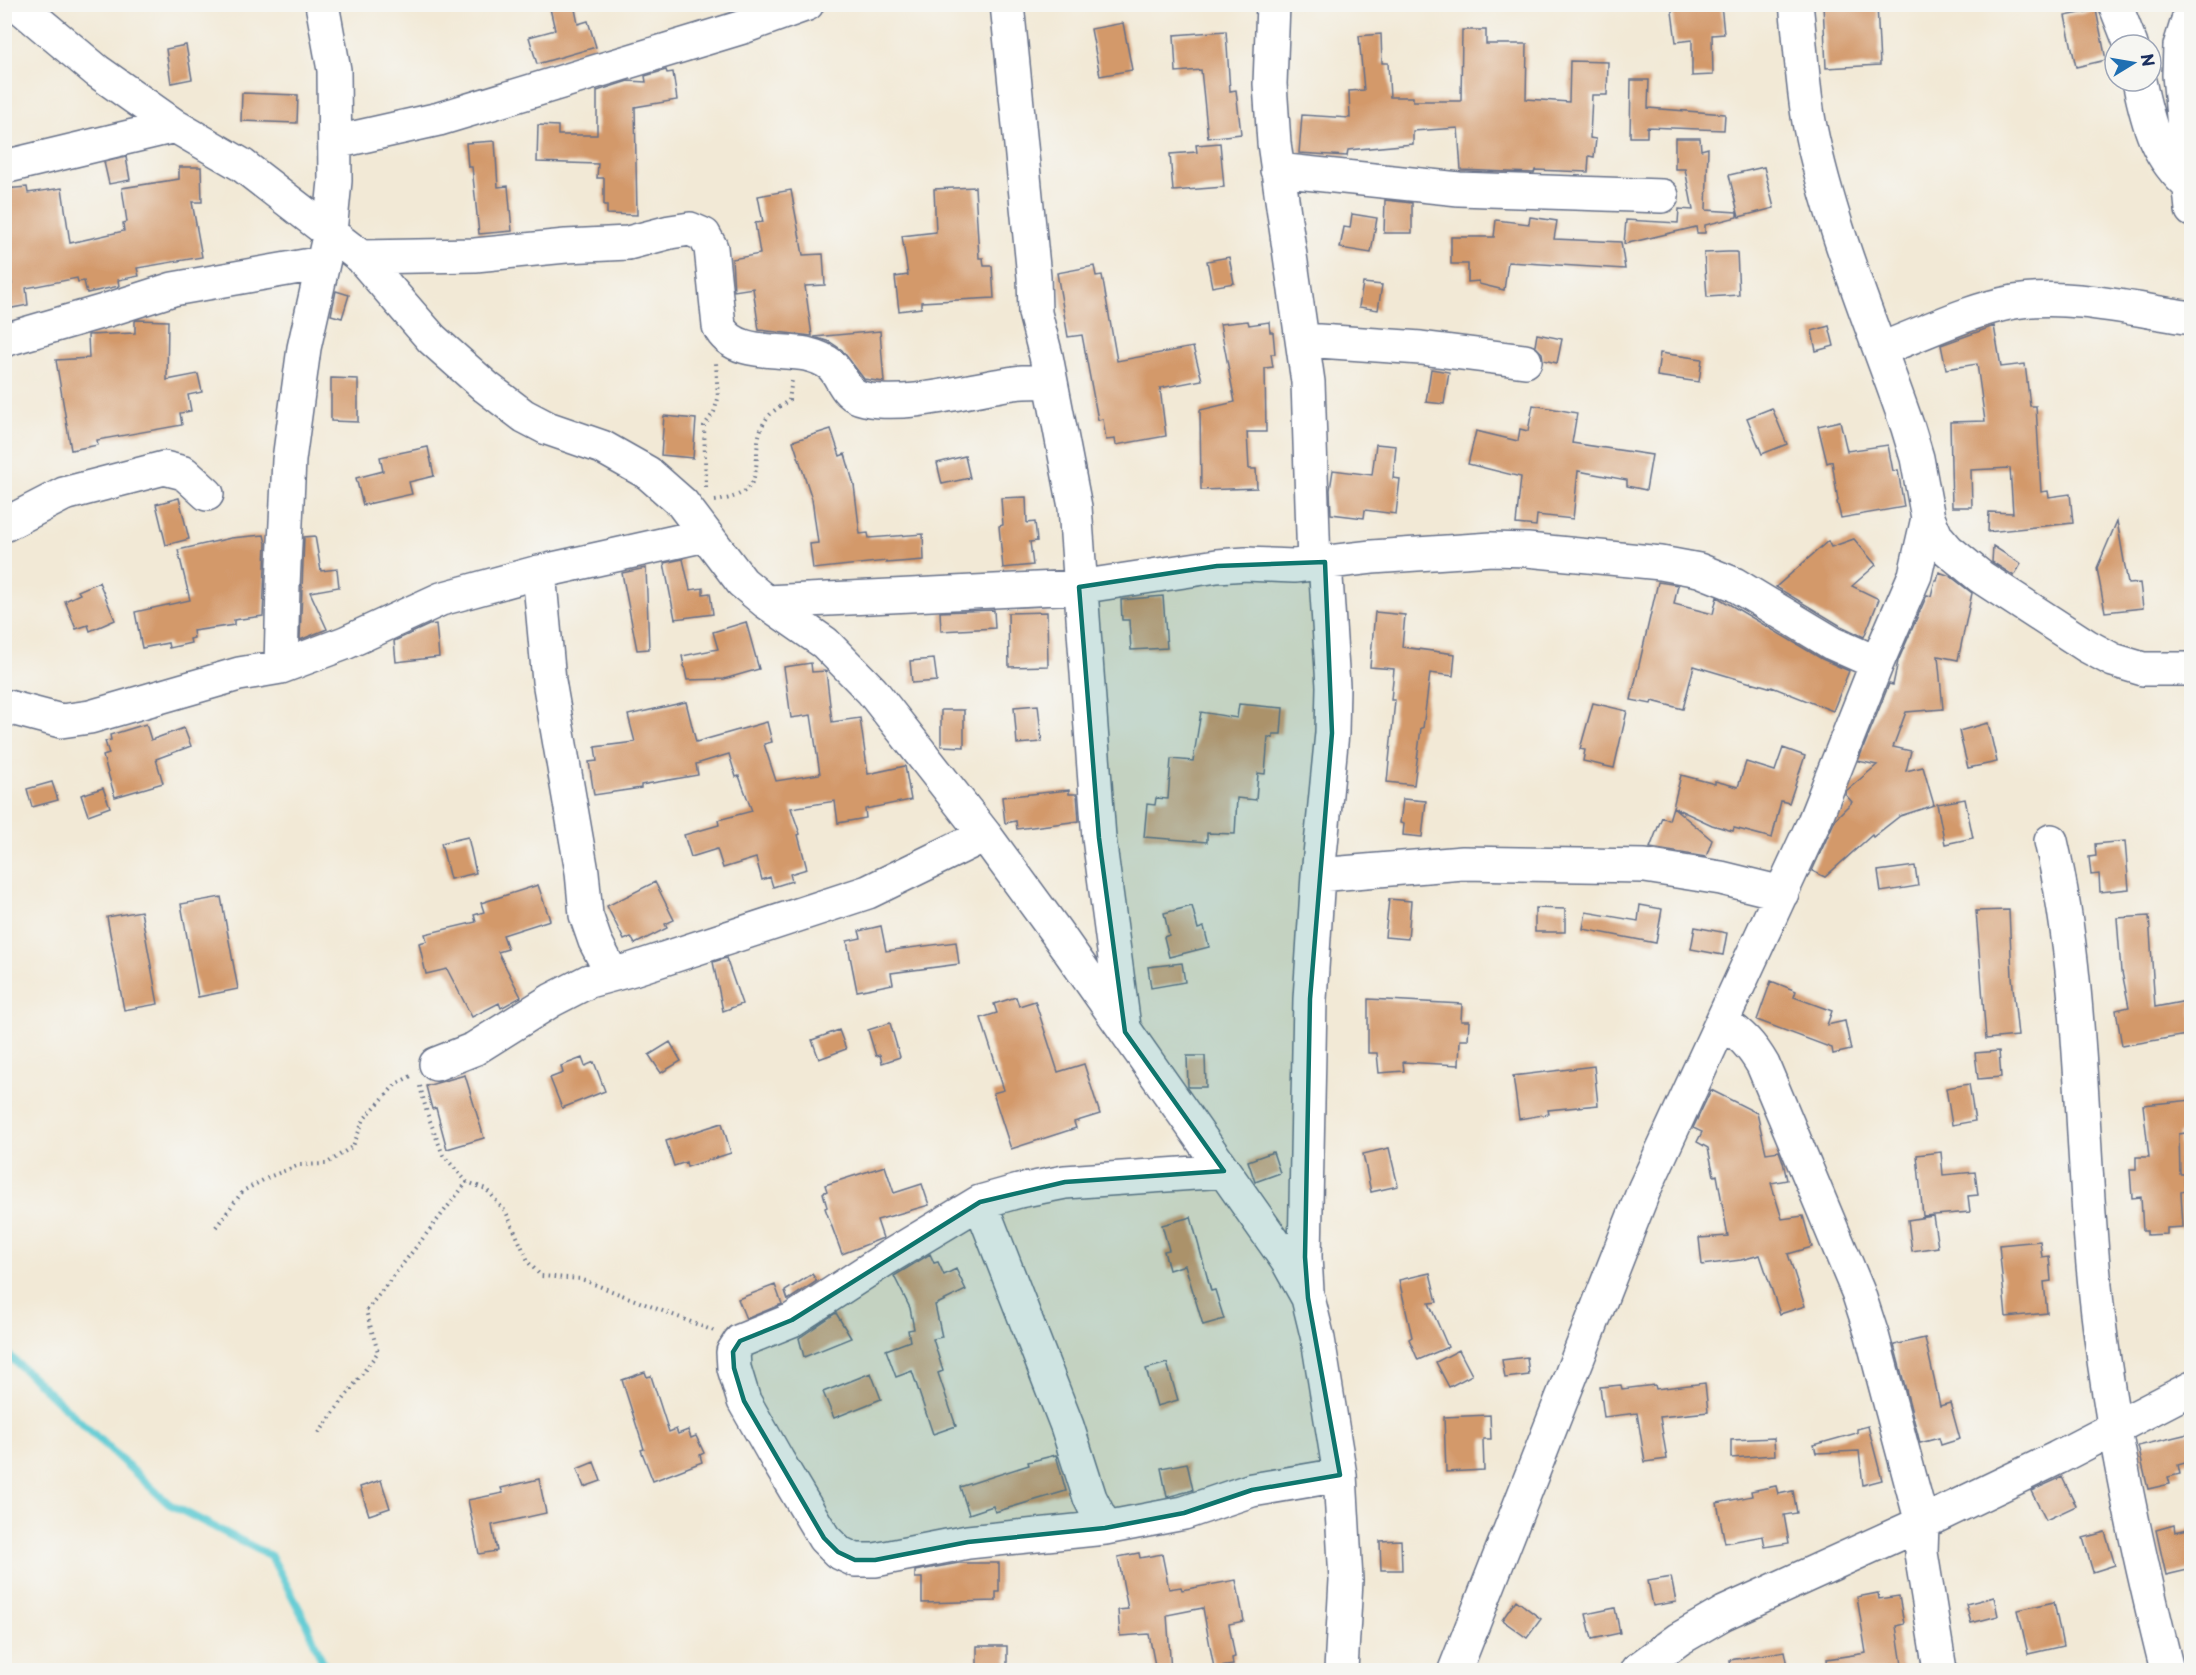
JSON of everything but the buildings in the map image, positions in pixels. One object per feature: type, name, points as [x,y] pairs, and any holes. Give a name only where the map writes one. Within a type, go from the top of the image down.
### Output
[{"type":"street","points":[[17,4],[97,71],[175,126],[242,165],[326,247],[361,257],[475,255],[566,246],[628,243],[690,229],[704,235],[711,248],[719,327],[723,335],[729,340],[755,350],[796,352],[816,356],[831,365],[850,393],[862,399],[921,399],[1016,382],[1051,382]]},
{"type":"street","points":[[281,667],[289,460],[304,348],[326,247],[335,181],[334,70],[322,4]]},
{"type":"street","points":[[336,142],[439,119],[743,27],[807,4]]},
{"type":"street","points":[[1007,4],[1034,278],[1035,314],[1051,382],[1075,507],[1079,587],[1100,838],[1125,1032]]},
{"type":"street","points":[[1273,4],[1270,84],[1277,170],[1304,340],[1319,563],[1333,686],[1332,733],[1318,874],[1310,999],[1305,1257],[1308,1298],[1327,1385],[1340,1475],[1346,1580],[1341,1671]]},
{"type":"street","points":[[1796,4],[1813,137],[1823,179],[1917,458],[1928,518],[1936,536],[1948,550],[1981,577],[2087,646],[2113,660],[2143,669],[2192,669]]},
{"type":"street","points":[[2115,4],[2126,33]]},
{"type":"street","points":[[2190,194],[2179,75],[2180,46],[2192,7]]},
{"type":"street","points":[[2141,93],[2147,120],[2155,142],[2190,194]]},
{"type":"street","points":[[4,167],[175,126]]},
{"type":"street","points":[[1277,170],[1459,189],[1662,196]]},
{"type":"street","points":[[4,340],[173,289],[326,247]]},
{"type":"street","points":[[361,257],[432,339],[486,387],[524,416],[546,428],[602,447],[694,503],[706,535],[742,582],[766,602],[825,643],[872,691],[985,835],[1056,932],[1288,1262],[1308,1298]]},
{"type":"street","points":[[1881,350],[1985,309],[2015,302],[2067,300],[2192,318]]},
{"type":"street","points":[[1304,340],[1421,348],[1525,361]]},
{"type":"street","points":[[4,525],[64,494],[164,468],[184,473],[207,494]]},
{"type":"street","points":[[1455,1671],[1644,1190],[1826,795],[1877,663],[1915,575],[1928,518]]},
{"type":"street","points":[[4,706],[61,721],[90,717],[239,674],[281,667],[345,643],[441,599],[539,572],[706,535]]},
{"type":"street","points":[[766,602],[1079,587],[1217,566],[1246,564],[1294,566],[1372,557],[1492,549],[1549,552],[1699,570],[1734,584],[1832,643],[1877,663]]},
{"type":"street","points":[[539,572],[549,681],[582,872],[586,915],[595,941],[612,974]]},
{"type":"street","points":[[426,1069],[474,1049],[552,1000],[589,981],[729,936],[810,913],[868,892],[985,835]]},
{"type":"street","points":[[2051,841],[2058,869],[2075,993],[2081,1056],[2092,1263],[2114,1430],[2147,1589],[2167,1671]]},
{"type":"street","points":[[1318,874],[1463,863],[1645,866],[1721,878],[1782,893]]},
{"type":"street","points":[[1722,1022],[1742,1035],[1754,1048],[1763,1065],[1858,1292],[1886,1384],[1922,1523],[1921,1553],[1940,1671]]},
{"type":"street","points":[[1224,1171],[1065,1182],[980,1202],[887,1258],[792,1320],[740,1341],[733,1352],[734,1368],[744,1401],[824,1538],[838,1552],[855,1560],[875,1560],[968,1542],[1105,1528],[1184,1513],[1252,1490],[1340,1475]]},
{"type":"street","points":[[980,1202],[1067,1426],[1090,1498],[1105,1528]]},
{"type":"street","points":[[1637,1671],[1679,1639],[1724,1613],[1922,1523],[2114,1430],[2192,1389]]},
{"type":"path","points":[[719,327],[716,350],[718,399],[714,412],[704,426],[694,503],[731,499],[744,491],[754,479],[758,464],[759,433],[765,419],[789,400],[796,352]]},
{"type":"path","points":[[216,1227],[243,1191],[299,1165],[326,1164],[353,1146],[364,1119],[396,1084],[426,1069],[427,1113],[443,1155],[467,1182],[486,1189],[506,1212],[529,1263],[541,1276],[581,1279],[740,1341]]},
{"type":"path","points":[[320,1432],[378,1352],[366,1311],[467,1182]]},
{"type":"highlighted area","points":[[1325,562],[1332,733],[1310,999],[1305,1257],[1308,1298],[1340,1475],[1252,1490],[1184,1513],[1105,1528],[968,1542],[875,1560],[855,1560],[838,1552],[824,1538],[744,1401],[734,1368],[733,1352],[740,1341],[792,1320],[980,1202],[1065,1182],[1224,1171],[1125,1032],[1099,838],[1079,587],[1217,566]]},
{"type":"waterway","points":[[4,1351],[169,1504],[271,1556],[305,1620],[326,1670]]}]
